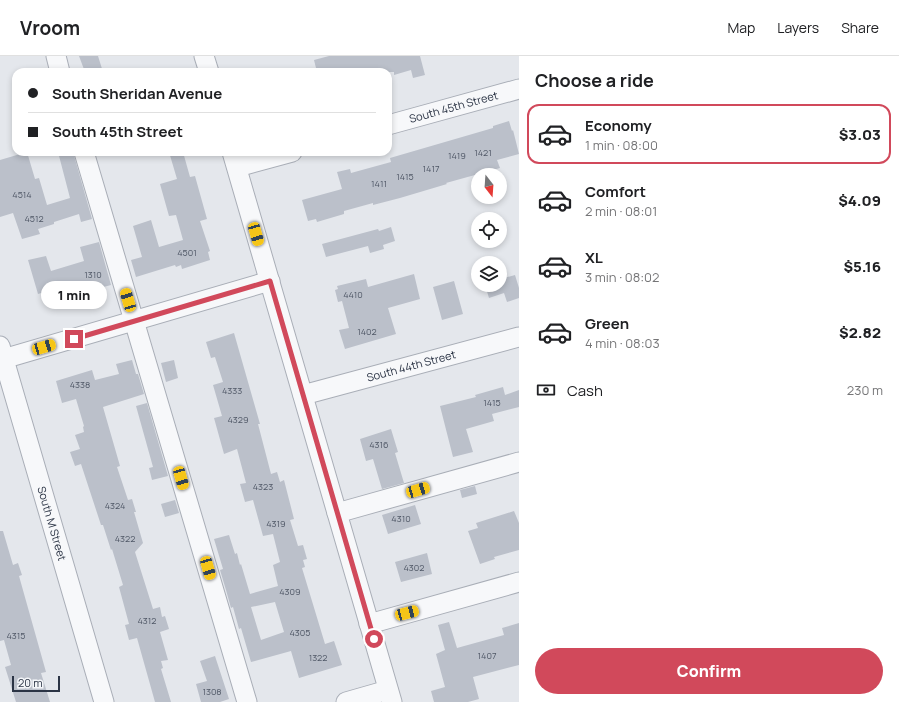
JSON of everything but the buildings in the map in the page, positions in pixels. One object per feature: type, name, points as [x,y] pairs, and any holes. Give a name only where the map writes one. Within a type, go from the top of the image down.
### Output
[{"type":"street","points":[[56,56],[59,68]]},
{"type":"street","points":[[204,56],[208,68]]},
{"type":"street","name":"South 45th Street","points":[[392,124],[519,89]]},
{"type":"street","points":[[85,156],[247,702]]},
{"type":"street","points":[[263,156],[234,160],[390,696],[346,702]]},
{"type":"street","points":[[1,355],[134,321],[270,281]]},
{"type":"street","name":"South 44th Street","points":[[303,395],[519,337]]},
{"type":"street","name":"South M Street","points":[[1,355],[104,702]]},
{"type":"street","points":[[337,513],[519,462]]},
{"type":"street","points":[[369,624],[519,582]]},
{"type":"route","points":[[74,339],[270,281],[374,639]]}]
